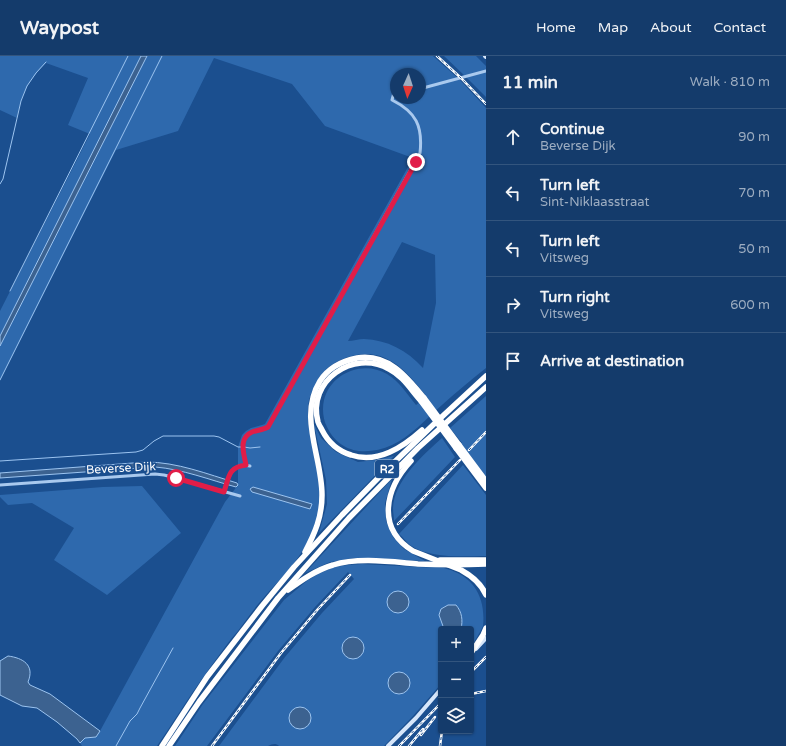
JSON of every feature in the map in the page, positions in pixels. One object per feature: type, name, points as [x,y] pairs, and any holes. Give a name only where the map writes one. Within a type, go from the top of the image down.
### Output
[{"type":"highway","points":[[294,567],[305,551],[317,528],[320,517],[322,494],[310,412],[312,400],[316,388],[324,376],[332,368],[344,361],[363,357],[372,358],[384,361],[397,368],[405,376],[458,447],[486,481]]},
{"type":"highway","points":[[422,400],[405,382],[390,370],[372,363],[363,362],[353,364],[336,372],[325,383],[318,400],[318,422],[325,436],[337,449],[353,456],[371,458],[395,450],[406,444],[486,375]]},
{"type":"highway","name":"R2","points":[[162,746],[207,677],[294,567],[381,475],[486,375]]},
{"type":"highway","name":"R2","points":[[169,746],[199,702],[278,598],[349,518],[418,448],[486,387]]},
{"type":"highway","points":[[449,420],[403,469],[393,486],[388,503],[391,526],[399,540],[406,547],[412,551],[468,574],[476,579],[486,595]]},
{"type":"highway","points":[[458,447],[486,488]]},
{"type":"highway","points":[[433,559],[486,560]]},
{"type":"highway","points":[[278,598],[306,577],[318,570],[334,564],[362,561],[447,565],[486,564]]},
{"type":"highway","points":[[474,649],[486,628]]},
{"type":"main road","points":[[474,651],[486,638]]},
{"type":"main road","points":[[388,746],[416,718],[438,692]]},
{"type":"street","points":[[426,87],[486,71]]},
{"type":"street","points":[[224,492],[232,471],[236,467],[248,465],[243,451],[245,437],[268,427],[420,153],[421,134],[418,123],[411,113],[399,104]]},
{"type":"street","name":"Beverse Dijk","points":[[0,485],[155,474],[176,478],[240,496]]},
{"type":"shaded area","points":[[0,56],[141,56],[0,336],[0,311],[90,134],[68,125],[88,78],[46,63],[30,82],[21,101],[17,118],[0,110]]},
{"type":"shaded area","points":[[141,56],[147,56],[0,346],[0,336]]},
{"type":"shaded area","points":[[147,56],[433,56],[460,80],[486,108],[486,368],[399,442],[373,451],[355,450],[339,443],[332,436],[327,427],[323,410],[324,400],[333,383],[341,376],[349,372],[368,368],[387,374],[395,380],[416,405],[427,397],[413,379],[397,365],[388,359],[378,356],[368,354],[350,356],[330,366],[322,373],[311,394],[308,411],[308,423],[320,493],[318,515],[310,537],[293,564],[259,603],[231,639],[192,693],[157,746],[82,746],[80,743],[85,738],[96,737],[100,731],[225,502],[238,485],[238,447],[242,435],[251,428],[265,424],[413,158],[325,126],[292,84],[214,58],[178,131],[116,150],[0,380],[0,346]],"holes":[[[402,242],[435,255],[436,303],[423,368],[403,351],[381,341],[364,339],[348,341]]]},
{"type":"shaded area","points":[[444,56],[476,56],[486,66],[486,97],[465,76]]},
{"type":"shaded area","points":[[486,396],[486,477],[450,428]]},
{"type":"shaded area","points":[[314,424],[321,438],[336,452],[358,462],[394,456],[319,533],[327,504],[326,480]]},
{"type":"shaded area","points":[[442,438],[455,457],[394,521],[393,508],[398,488],[418,460]]},
{"type":"shaded area","points":[[146,462],[181,466],[237,483],[238,485],[236,487],[186,472],[155,467],[0,478],[0,473]]},
{"type":"shaded area","points":[[463,465],[486,495],[486,556],[436,555],[427,553],[410,545],[399,534]]},
{"type":"shaded area","points":[[392,479],[385,503],[386,521],[393,537],[404,549],[425,561],[354,558],[330,562],[305,573]]},
{"type":"shaded area","points":[[142,486],[181,533],[107,595],[54,560],[74,528],[32,503],[8,505],[0,497],[0,495],[103,487]]},
{"type":"shaded area","points":[[253,487],[312,504],[310,509],[252,492],[250,489]]},
{"type":"shaded area","points":[[362,564],[444,568],[456,572],[471,582],[480,597],[483,626],[474,642],[474,626],[461,626],[462,622],[456,605],[448,605],[441,609],[439,615],[443,626],[438,626],[438,687],[413,716],[384,746],[279,746],[274,744],[268,746],[219,746],[285,657],[322,613],[354,579],[348,572],[315,607],[278,651],[207,746],[175,746],[203,704],[284,600],[308,580],[320,573],[335,567]]},
{"type":"shaded area","points":[[398,591],[406,594],[409,602],[406,610],[398,613],[390,610],[387,602],[390,594]]},
{"type":"shaded area","points":[[448,605],[456,605],[461,613],[461,626],[443,626],[439,615],[441,609]]},
{"type":"shaded area","points":[[353,637],[361,640],[364,648],[361,656],[353,659],[345,656],[342,648],[345,640]]},
{"type":"shaded area","points":[[8,656],[26,663],[30,671],[28,682],[30,685],[50,694],[100,731],[96,737],[85,738],[80,743],[57,722],[37,708],[22,706],[0,695],[0,661]]},
{"type":"shaded area","points":[[399,672],[407,675],[410,683],[407,691],[399,694],[391,691],[388,683],[391,675]]},
{"type":"shaded area","points":[[300,707],[308,710],[311,718],[308,726],[300,729],[292,726],[289,718],[292,710]]},
{"type":"waterway","points":[[10,291],[128,56]]},
{"type":"waterway","points":[[0,380],[162,56]]},
{"type":"waterway","points":[[0,184],[3,179],[21,101],[27,86],[46,62]]},
{"type":"waterway","points":[[0,461],[136,452],[143,450],[163,436],[214,436],[241,447]]},
{"type":"waterway","points":[[244,447],[260,447]]},
{"type":"waterway","points":[[116,746],[130,721],[137,714],[173,648]]},
{"type":"railway","points":[[437,56],[486,104]]},
{"type":"railway","points":[[469,450],[486,432]]},
{"type":"railway","points":[[398,524],[460,460]]},
{"type":"railway","points":[[212,746],[281,653],[318,609],[350,575]]},
{"type":"railway","points":[[474,669],[486,657]]},
{"type":"railway","points":[[474,693],[486,691]]},
{"type":"railway","points":[[399,746],[438,706]]},
{"type":"railway","points":[[421,735],[435,717]]},
{"type":"railway","points":[[409,746],[423,729]]},
{"type":"railway","points":[[440,746],[442,734]]},
{"type":"route","points":[[176,478],[224,492],[232,471],[236,467],[246,465],[243,451],[245,437],[252,432],[268,427],[416,162]]}]
